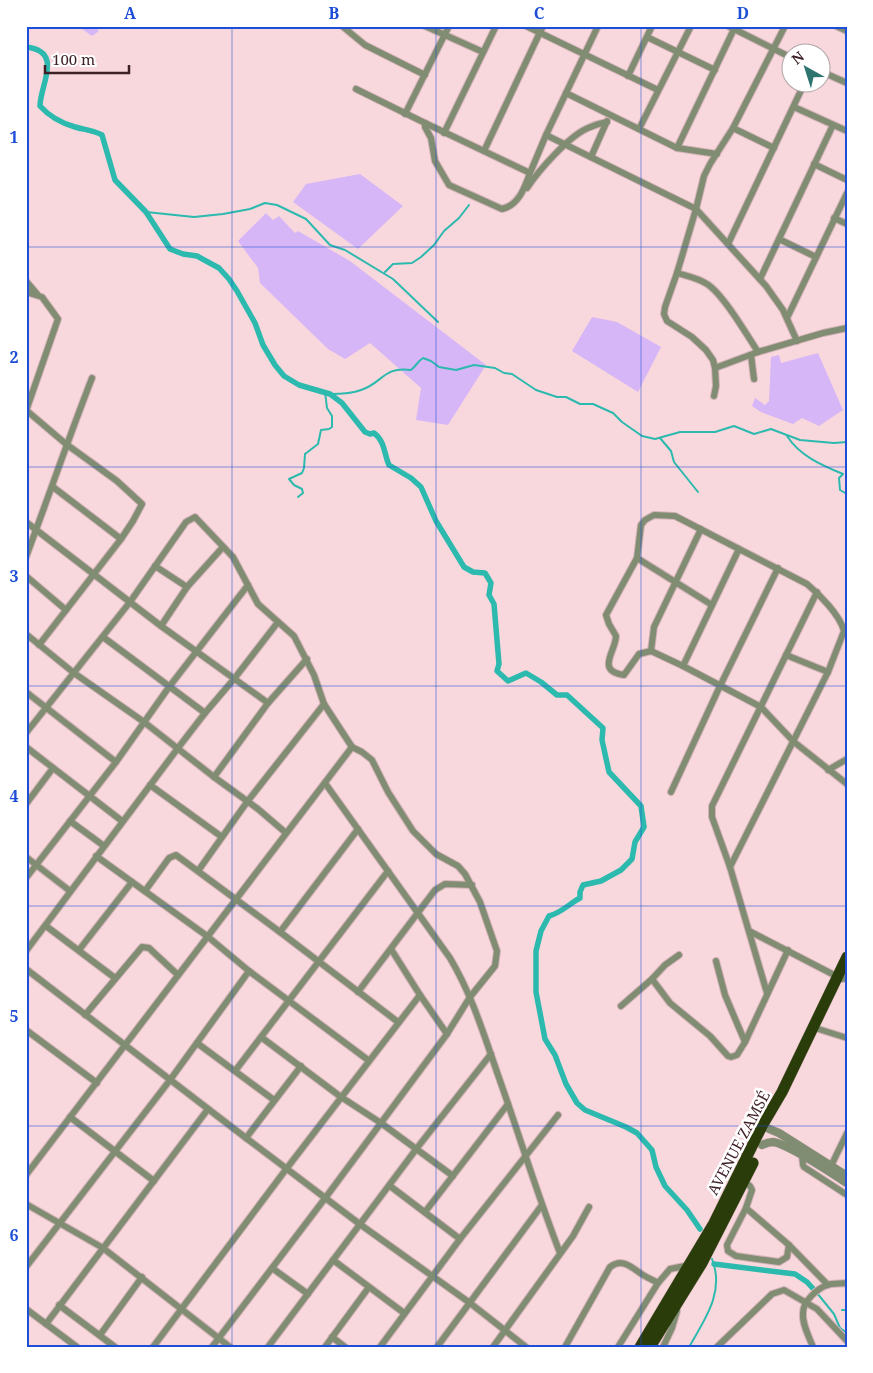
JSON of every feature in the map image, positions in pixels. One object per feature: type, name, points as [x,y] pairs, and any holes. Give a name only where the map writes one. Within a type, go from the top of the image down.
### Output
[{"type":"highway","name":"AVENUE ZAMSÉ","points":[[640,1347],[690,1265],[766,1127],[812,1027],[842,977],[847,957]]},
{"type":"highway","name":"AVENUE ZAMSÉ","points":[[650,1347],[717,1236],[762,1145],[766,1127]]},
{"type":"street","points":[[342,26],[370,48],[425,75]]},
{"type":"street","points":[[426,26],[483,52]]},
{"type":"street","points":[[405,114],[449,26]]},
{"type":"street","points":[[444,133],[496,26]]},
{"type":"street","points":[[526,26],[658,90]]},
{"type":"street","points":[[484,151],[543,26]]},
{"type":"street","points":[[516,201],[523,190],[546,135],[598,26]]},
{"type":"street","points":[[628,76],[652,26]]},
{"type":"street","points":[[638,129],[690,26]]},
{"type":"street","points":[[714,396],[716,391],[713,360],[706,350],[692,337],[667,321],[664,314],[696,209],[704,176],[733,128],[785,26]]},
{"type":"street","points":[[836,26],[847,31]]},
{"type":"street","points":[[677,148],[715,70],[731,28],[780,53]]},
{"type":"street","points":[[647,37],[715,70]]},
{"type":"street","points":[[830,75],[847,83]]},
{"type":"street","points":[[356,89],[530,173]]},
{"type":"street","points":[[728,244],[801,92]]},
{"type":"street","points":[[566,93],[608,118],[638,129],[677,148],[717,154]]},
{"type":"street","points":[[794,107],[847,131]]},
{"type":"street","points":[[424,123],[424,127],[431,138],[435,161],[449,184],[502,209],[510,207],[520,198],[548,162],[566,145],[587,128],[608,118]]},
{"type":"street","points":[[591,157],[608,118]]},
{"type":"street","points":[[760,279],[833,125]]},
{"type":"street","points":[[733,128],[774,148]]},
{"type":"street","points":[[546,135],[696,209],[760,279],[784,310],[797,341]]},
{"type":"street","points":[[814,164],[847,180]]},
{"type":"street","points":[[787,318],[847,193]]},
{"type":"street","points":[[834,218],[847,224]]},
{"type":"street","points":[[779,239],[816,256]]},
{"type":"street","points":[[677,273],[707,284],[734,314],[755,354],[754,379]]},
{"type":"street","points":[[26,281],[45,301],[58,319],[26,411],[66,444],[117,481],[142,506],[121,539],[39,645]]},
{"type":"street","points":[[26,292],[38,295]]},
{"type":"street","points":[[715,368],[797,341],[841,328],[847,328]]},
{"type":"street","points":[[26,557],[53,487],[66,444],[92,378]]},
{"type":"street","points":[[53,487],[121,539]]},
{"type":"street","points":[[730,867],[794,742],[828,672],[844,631],[840,622],[817,592],[807,584],[675,516],[664,514],[650,517],[641,525],[637,558],[606,615],[616,639],[611,651],[610,668],[617,674],[624,675],[639,654],[651,651],[683,666],[761,707],[794,742],[847,784]]},
{"type":"street","points":[[26,733],[130,602],[186,522],[195,516],[239,566],[258,604],[294,636],[307,659],[324,704],[352,747],[372,760],[388,792],[413,832],[436,854],[458,866],[466,874],[480,902],[496,951],[495,966],[470,997],[447,1034],[212,1347]]},
{"type":"street","points":[[26,522],[161,626],[268,703]]},
{"type":"street","points":[[651,651],[654,627],[701,529]]},
{"type":"street","points":[[161,626],[187,587],[223,547]]},
{"type":"street","points":[[683,666],[739,549]]},
{"type":"street","points":[[637,558],[712,605]]},
{"type":"street","points":[[155,566],[187,587]]},
{"type":"street","points":[[671,792],[778,568]]},
{"type":"street","points":[[26,576],[66,610]]},
{"type":"street","points":[[26,878],[116,762],[169,686],[248,585]]},
{"type":"street","points":[[767,992],[730,867],[714,823],[712,806],[817,592]]},
{"type":"street","points":[[26,951],[122,821],[278,622]]},
{"type":"street","points":[[26,634],[74,673],[144,722],[258,809],[286,833]]},
{"type":"street","points":[[103,636],[205,714]]},
{"type":"street","points":[[786,655],[828,672]]},
{"type":"street","points":[[214,777],[268,703],[307,659]]},
{"type":"street","points":[[26,692],[116,762]]},
{"type":"street","points":[[198,871],[247,802],[324,704]]},
{"type":"street","points":[[26,747],[122,821]]},
{"type":"street","points":[[26,1175],[352,747]]},
{"type":"street","points":[[828,770],[847,759]]},
{"type":"street","points":[[26,804],[53,768]]},
{"type":"street","points":[[325,783],[450,958],[470,997],[560,1252]]},
{"type":"street","points":[[150,785],[222,837]]},
{"type":"street","points":[[70,821],[104,846]]},
{"type":"street","points":[[280,932],[358,829]]},
{"type":"street","points":[[144,891],[168,858],[176,855],[398,1022]]},
{"type":"street","points":[[96,856],[208,936],[249,971],[368,1060]]},
{"type":"street","points":[[26,857],[70,891]]},
{"type":"street","points":[[235,1071],[388,871]]},
{"type":"street","points":[[79,950],[132,882]]},
{"type":"street","points":[[358,992],[440,886],[444,884],[472,885]]},
{"type":"street","points":[[46,926],[115,978]]},
{"type":"street","points":[[749,931],[842,977]]},
{"type":"street","points":[[85,1015],[139,949],[145,946],[178,975]]},
{"type":"street","points":[[391,949],[447,1034]]},
{"type":"street","points":[[652,979],[670,1003],[710,1036],[731,1057],[737,1055],[745,1042],[788,950]]},
{"type":"street","points":[[621,1006],[665,965],[679,955]]},
{"type":"street","points":[[716,961],[725,995],[745,1042]]},
{"type":"street","points":[[26,969],[208,1110],[361,1225],[433,1275],[526,1347]]},
{"type":"street","points":[[26,1267],[170,1080],[249,971]]},
{"type":"street","points":[[153,1347],[368,1060],[420,995]]},
{"type":"street","points":[[812,1027],[847,1038]]},
{"type":"street","points":[[26,1030],[97,1083]]},
{"type":"street","points":[[261,1037],[341,1098],[417,1148],[453,1176]]},
{"type":"street","points":[[197,1043],[274,1100]]},
{"type":"street","points":[[268,1347],[417,1148],[491,1054]]},
{"type":"street","points":[[246,1138],[301,1066]]},
{"type":"street","points":[[426,1212],[508,1104]]},
{"type":"street","points":[[46,1324],[208,1110]]},
{"type":"street","points":[[380,1347],[460,1239],[558,1115]]},
{"type":"street","points":[[70,1117],[154,1180]]},
{"type":"street","points":[[766,1127],[847,1176]]},
{"type":"street","points":[[831,1166],[847,1133]]},
{"type":"street","points":[[762,1145],[768,1142],[776,1142],[802,1155],[847,1183]]},
{"type":"street","points":[[802,1155],[802,1165],[804,1167],[847,1195]]},
{"type":"street","points":[[744,1182],[752,1190],[746,1208],[727,1245],[728,1251],[736,1256],[779,1262],[787,1258],[789,1245]]},
{"type":"street","points":[[390,1186],[460,1239]]},
{"type":"street","points":[[26,1204],[103,1248],[230,1347]]},
{"type":"street","points":[[437,1347],[542,1205]]},
{"type":"street","points":[[492,1347],[576,1230],[589,1207]]},
{"type":"street","points":[[746,1208],[789,1245],[828,1285]]},
{"type":"street","points":[[333,1260],[404,1313]]},
{"type":"street","points":[[565,1347],[610,1267],[614,1264],[630,1264],[658,1283]]},
{"type":"street","points":[[618,1347],[658,1283],[670,1269],[690,1265]]},
{"type":"street","points":[[272,1268],[308,1294]]},
{"type":"street","points":[[100,1335],[142,1277]]},
{"type":"street","points":[[814,1347],[802,1312],[807,1302],[812,1295],[828,1285],[847,1284]]},
{"type":"street","points":[[325,1347],[370,1287]]},
{"type":"street","points":[[717,1347],[778,1290],[784,1290],[817,1309],[847,1341]]},
{"type":"street","points":[[663,1347],[672,1328],[682,1296]]},
{"type":"street","points":[[59,1305],[115,1347]]},
{"type":"street","points":[[26,1309],[77,1347]]},
{"type":"street","points":[[332,1337],[345,1347]]},
{"type":"shaded area","points":[[78,26],[94,26],[99,31],[92,36]]},
{"type":"shaded area","points":[[360,174],[403,206],[358,249],[293,202],[306,184]]},
{"type":"shaded area","points":[[266,213],[273,220],[279,216],[295,233],[298,231],[350,261],[486,365],[448,425],[416,420],[421,388],[370,343],[345,359],[328,349],[260,283],[258,268],[238,241]]},
{"type":"shaded area","points":[[592,317],[617,322],[661,347],[638,392],[572,351]]},
{"type":"shaded area","points":[[818,353],[843,410],[819,426],[802,418],[793,424],[761,412],[752,406],[755,398],[765,405],[769,401],[771,357],[779,355],[781,363]]},
{"type":"waterway","points":[[26,47],[38,50],[44,55],[47,62],[46,79],[40,106],[60,121],[102,135],[115,180],[146,212],[170,249],[183,254],[197,256],[219,268],[229,279],[255,323],[263,345],[284,376],[299,385],[330,394],[342,403],[365,432],[374,433],[378,436],[389,465],[411,478],[421,487],[436,521],[464,567],[473,572],[485,573],[491,583],[489,595],[494,604],[499,664],[497,671],[508,681],[526,673],[557,695],[567,695],[603,728],[602,740],[609,772],[641,806],[644,827],[635,842],[632,859],[621,870],[601,881],[583,885],[580,898],[561,911],[549,916],[541,931],[536,951],[536,992],[545,1039],[555,1055],[566,1084],[577,1103],[585,1110],[637,1133],[652,1150],[656,1167],[665,1186],[687,1210],[700,1229]]},
{"type":"waterway","points":[[146,212],[194,217],[250,209],[265,203],[277,205],[306,219],[330,245],[345,250],[393,279],[438,322]]},
{"type":"waterway","points":[[385,272],[393,264],[412,263],[421,257],[469,205]]},
{"type":"waterway","points":[[330,394],[361,390],[394,370],[411,370],[423,358],[439,367],[456,370],[474,365],[495,368],[504,373],[512,374],[536,390],[557,397],[566,397],[580,404],[593,404],[613,413],[642,436],[655,439],[680,432],[715,432],[734,426],[754,434],[771,429],[800,440],[834,443],[847,442]]},
{"type":"waterway","points":[[298,497],[303,493],[302,489],[294,485],[289,479],[302,473],[305,454],[318,444],[321,430],[332,427],[332,416],[327,408],[325,392]]},
{"type":"waterway","points":[[787,436],[805,454],[843,474],[839,478],[840,490],[847,494]]},
{"type":"waterway","points":[[660,438],[671,451],[674,462],[698,492]]},
{"type":"waterway","points":[[689,1347],[707,1316],[715,1294],[715,1271],[712,1259]]},
{"type":"waterway","points":[[714,1264],[795,1274],[807,1282],[817,1293]]},
{"type":"waterway","points":[[817,1293],[834,1314],[840,1328],[847,1333]]},
{"type":"waterway","points":[[842,1310],[847,1310]]}]
